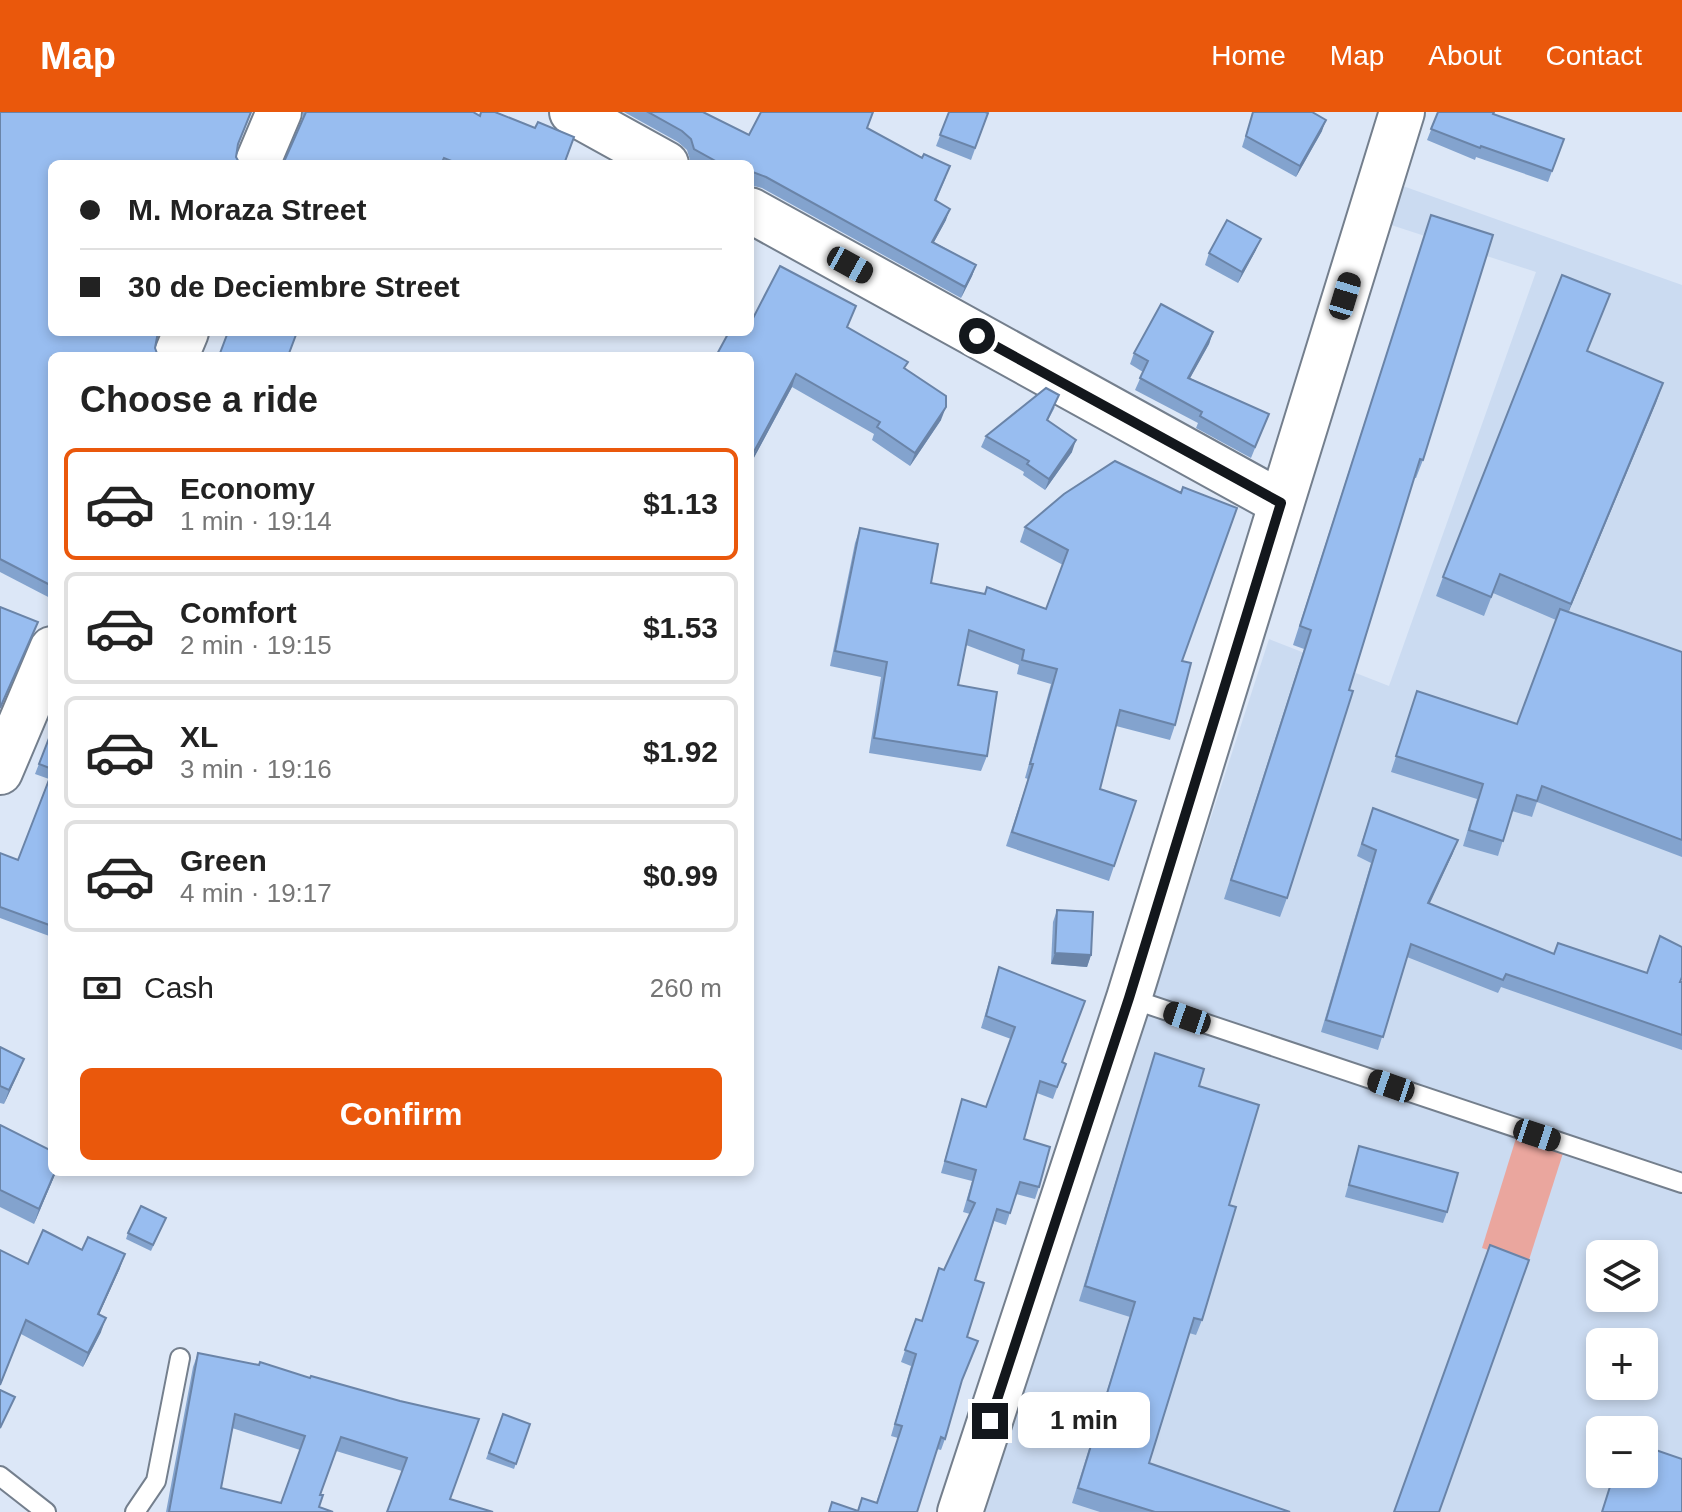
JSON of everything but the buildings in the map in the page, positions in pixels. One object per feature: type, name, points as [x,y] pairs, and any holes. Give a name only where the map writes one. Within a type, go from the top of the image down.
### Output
[{"type":"street","points":[[259,160],[279,112]]},
{"type":"street","points":[[572,112],[659,160]]},
{"type":"street","points":[[960,1512],[1129,998],[1402,112]]},
{"type":"street","points":[[754,212],[1281,503]]},
{"type":"street","points":[[0,772],[48,658]]},
{"type":"lane","points":[[1129,998],[1682,1183]]},
{"type":"lane","points":[[135,1512],[156,1481],[180,1358]]},
{"type":"lane","points":[[0,1476],[46,1512]]},
{"type":"shaded area","points":[[1400,185],[1682,285],[1682,1512],[985,1512],[1269,639],[1389,686],[1536,272],[1388,224]]},
{"type":"shaded area","points":[[1517,1135],[1564,1150],[1528,1263],[1482,1248]]},
{"type":"route","points":[[977,336],[1281,503],[1129,998],[990,1421]]}]
